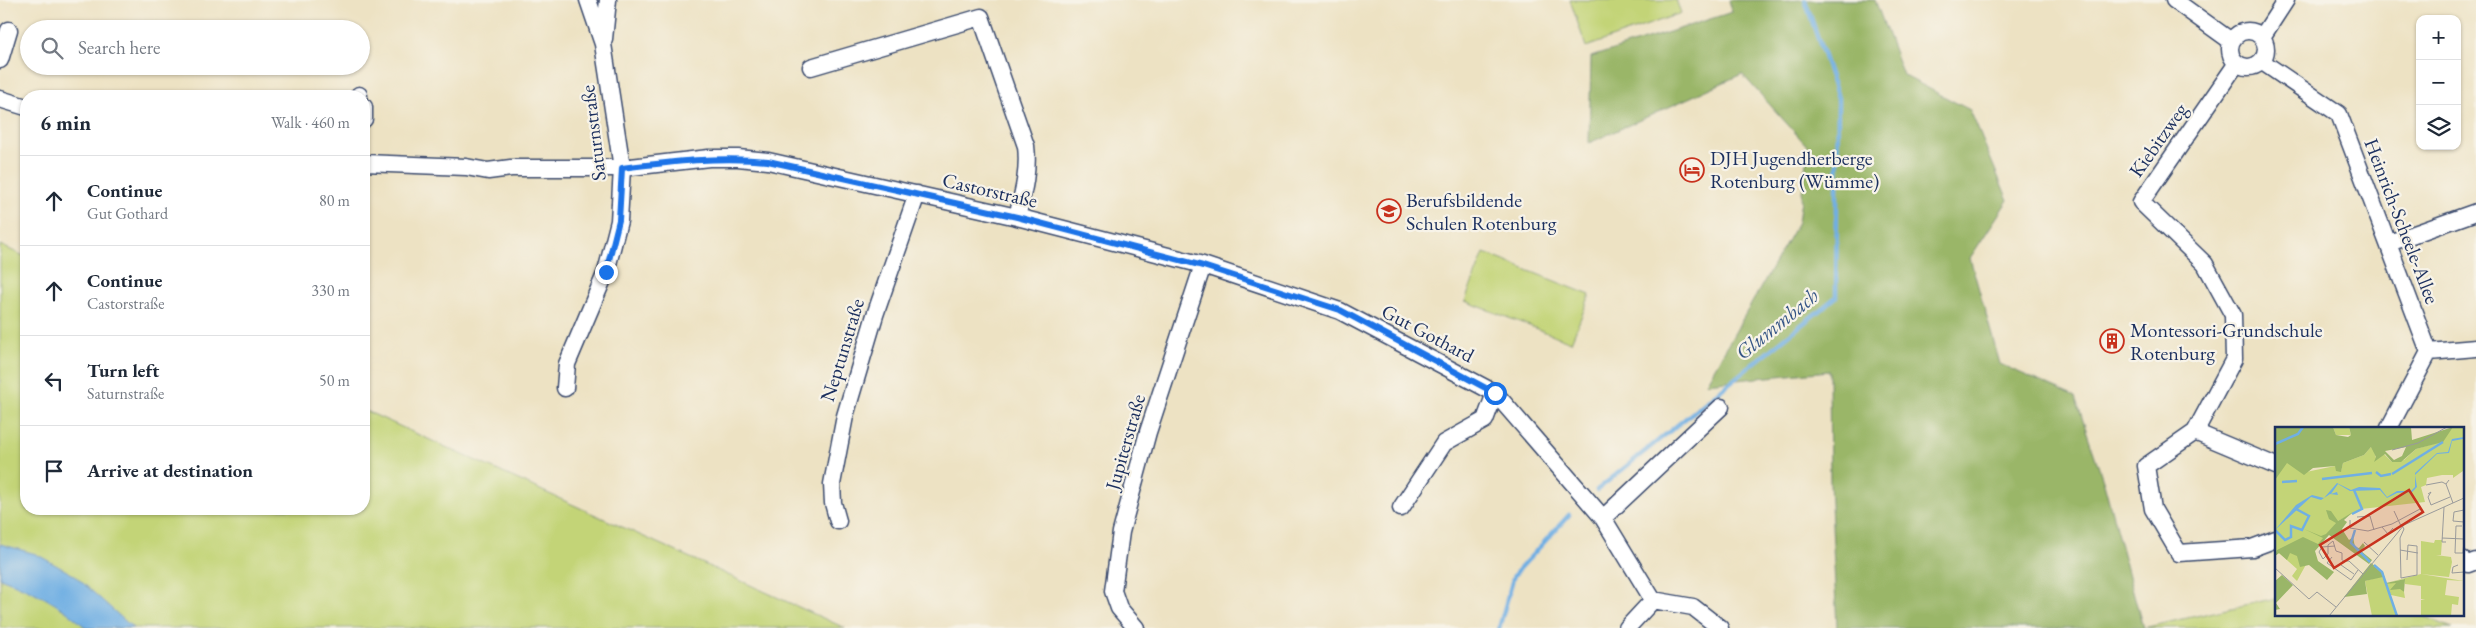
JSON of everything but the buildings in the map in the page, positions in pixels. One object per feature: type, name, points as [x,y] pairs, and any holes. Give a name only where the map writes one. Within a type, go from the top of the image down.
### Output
[{"type":"street","name":"Saturnstraße","points":[[565,388],[567,364],[606,272],[619,220],[622,168],[603,44],[588,0]]},
{"type":"street","name":"Saturnstraße","points":[[603,44],[608,0]]},
{"type":"street","points":[[2174,0],[2231,41]]},
{"type":"street","points":[[2262,38],[2251,31],[2244,31],[2235,36],[2231,41],[2230,54],[2237,64],[2251,67],[2261,61],[2265,52],[2262,38],[2286,0]]},
{"type":"street","points":[[812,67],[982,17],[1026,146],[1028,163],[1026,181],[1017,217]]},
{"type":"street","points":[[0,60],[9,30]]},
{"type":"street","name":"Heinrich-Scheele-Allee","points":[[2261,61],[2339,114],[2429,352]]},
{"type":"street","name":"Kiebitzweg","points":[[2237,64],[2141,202],[2205,264],[2233,315],[2234,359],[2195,432],[2146,466],[2153,509],[2179,553],[2252,548],[2275,539]]},
{"type":"street","points":[[0,99],[20,105]]},
{"type":"street","name":"Castorstraße","points":[[370,163],[466,167],[488,164],[512,168],[622,168],[738,158],[768,161],[1017,217],[1203,266],[1340,310]]},
{"type":"street","name":"Neptunstraße","points":[[838,521],[833,503],[832,484],[845,416],[878,306],[917,194]]},
{"type":"street","points":[[2389,243],[2476,212]]},
{"type":"street","name":"Jupiterstraße","points":[[1136,628],[1119,608],[1114,591],[1121,532],[1148,432],[1203,266]]},
{"type":"street","name":"Gut Gothard","points":[[1340,310],[1495,393],[1603,518],[1653,600]]},
{"type":"street","points":[[2390,427],[2429,352],[2476,348]]},
{"type":"street","points":[[1401,508],[1444,444],[1486,420],[1495,393]]},
{"type":"street","points":[[1603,518],[1721,407]]},
{"type":"street","points":[[2195,432],[2275,466]]},
{"type":"street","points":[[2464,561],[2468,564],[2476,561]]},
{"type":"street","points":[[1627,628],[1653,600],[1693,607],[1720,628]]},
{"type":"green space","points":[[1570,0],[1676,0],[1681,13],[1586,47]]},
{"type":"green space","points":[[1729,0],[1875,0],[1903,75],[1970,110],[2008,200],[1970,258],[2000,364],[2075,397],[2104,483],[2143,628],[1837,628],[1830,483],[1829,371],[1706,383],[1798,222],[1808,147],[1742,74],[1589,143],[1591,57],[1732,12]]},
{"type":"green space","points":[[0,245],[20,254],[20,515],[370,515],[370,413],[845,628],[0,628]]},
{"type":"green space","points":[[1484,253],[1590,295],[1571,342],[1465,301]]},
{"type":"green space","points":[[2275,598],[2275,616],[2423,616],[2452,628],[2143,628]]},
{"type":"water","points":[[0,544],[36,554],[74,575],[133,628],[86,628],[46,598],[0,578]]},
{"type":"waterway","name":"Glummbach","points":[[1597,490],[1836,297],[1838,98],[1805,0]]},
{"type":"waterway","name":"Glummbach","points":[[1499,628],[1514,575],[1569,515]]},
{"type":"place","name":"DJH Jugendherberge Rotenburg (Wümme)","points":[[1692,170]]},
{"type":"place","name":"Berufsbildende Schulen Rotenburg","points":[[1389,211]]},
{"type":"place","name":"Montessori-Grundschule Rotenburg","points":[[2112,341]]},
{"type":"route","points":[[606,272],[619,220],[622,168],[709,158],[768,161],[1017,217],[1203,266],[1340,310],[1495,393]]}]
